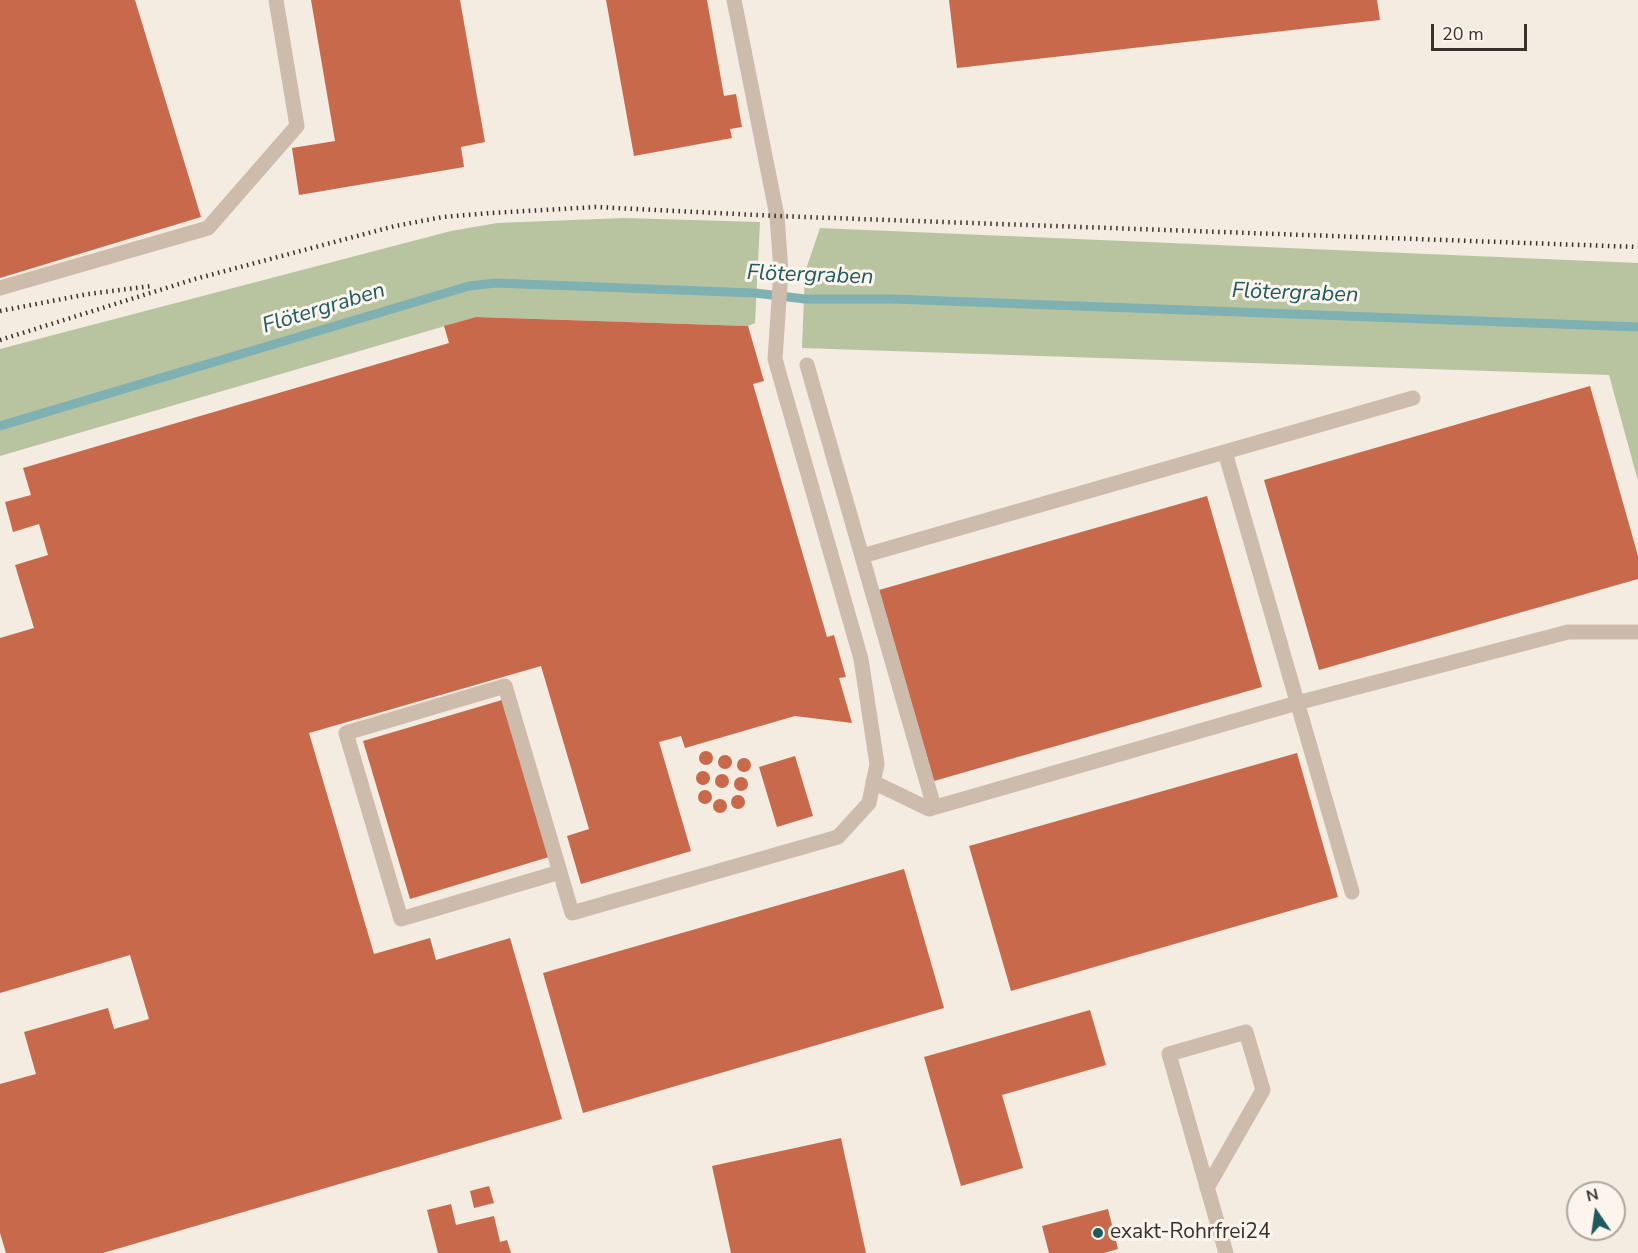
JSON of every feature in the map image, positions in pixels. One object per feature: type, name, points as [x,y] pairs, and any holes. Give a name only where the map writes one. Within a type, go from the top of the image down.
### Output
[{"type":"street","points":[[0,288],[208,228],[297,126],[276,0]]},
{"type":"street","points":[[560,872],[401,920],[346,733],[505,686],[560,872],[572,913],[837,837],[868,803],[877,764],[861,659],[775,359],[781,271],[777,216],[734,0]]},
{"type":"street","points":[[807,365],[934,807]]},
{"type":"street","points":[[862,556],[1413,398]]},
{"type":"street","points":[[1225,452],[1352,892]]},
{"type":"street","points":[[873,782],[929,809],[1297,703],[1568,632],[1638,632]]},
{"type":"street","points":[[1207,1188],[1263,1090],[1246,1032],[1169,1054],[1207,1188],[1226,1253]]},
{"type":"green space","points":[[623,218],[760,222],[755,323],[748,326],[476,317],[0,456],[0,349],[451,231],[497,223]]},
{"type":"green space","points":[[820,228],[1638,263],[1638,481],[1609,375],[802,348],[805,272]]},
{"type":"building","points":[[0,0],[135,0],[201,217],[0,278]]},
{"type":"building","points":[[311,0],[460,0],[485,142],[461,147],[464,167],[299,195],[292,148],[335,141]]},
{"type":"building","points":[[606,0],[707,0],[724,96],[736,94],[742,127],[730,129],[732,138],[634,156]]},
{"type":"building","points":[[949,0],[1377,0],[1380,20],[957,68]]},
{"type":"building","points":[[476,317],[748,326],[764,381],[753,384],[827,637],[834,635],[846,677],[839,678],[852,723],[795,716],[685,748],[681,736],[659,742],[691,851],[581,884],[567,836],[589,829],[541,666],[309,733],[374,954],[430,938],[436,960],[510,938],[562,1119],[103,1253],[6,1253],[0,1233],[0,1084],[36,1074],[24,1032],[108,1008],[114,1029],[149,1019],[130,955],[0,993],[0,638],[34,628],[15,565],[48,555],[39,524],[13,532],[5,502],[31,495],[23,468],[449,343],[444,326]]},
{"type":"building","points":[[1590,386],[1638,556],[1638,579],[1319,670],[1264,480]]},
{"type":"building","points":[[1207,496],[1262,687],[934,781],[879,590]]},
{"type":"building","points":[[502,700],[549,857],[410,899],[363,741]]},
{"type":"building","points":[[703,751],[709,751],[713,758],[709,765],[703,765],[699,761],[699,755]]},
{"type":"building","points":[[1297,753],[1338,897],[1011,991],[969,846]]},
{"type":"building","points":[[722,755],[728,755],[732,762],[728,769],[722,769],[718,765],[718,759]]},
{"type":"building","points":[[795,756],[813,816],[777,827],[759,767]]},
{"type":"building","points":[[741,758],[747,758],[751,765],[747,772],[741,772],[737,768],[737,762]]},
{"type":"building","points":[[700,771],[706,771],[710,778],[706,785],[700,785],[696,781],[696,775]]},
{"type":"building","points":[[719,774],[725,774],[729,781],[725,788],[719,788],[715,784],[715,778]]},
{"type":"building","points":[[738,777],[744,777],[748,784],[744,791],[738,791],[734,787],[734,781]]},
{"type":"building","points":[[702,790],[708,790],[712,797],[708,804],[702,804],[698,800],[698,794]]},
{"type":"building","points":[[735,795],[741,795],[745,802],[741,809],[735,809],[731,805],[731,799]]},
{"type":"building","points":[[717,799],[723,799],[727,806],[723,813],[717,813],[713,809],[713,803]]},
{"type":"building","points":[[904,869],[944,1008],[583,1113],[543,973]]},
{"type":"building","points":[[1090,1010],[1106,1065],[1002,1095],[1023,1168],[961,1186],[924,1057]]},
{"type":"building","points":[[841,1138],[866,1253],[731,1253],[712,1166]]},
{"type":"building","points":[[489,1186],[494,1203],[474,1208],[470,1191]]},
{"type":"building","points":[[451,1204],[456,1225],[494,1216],[500,1242],[507,1240],[511,1253],[438,1253],[427,1210]]},
{"type":"building","points":[[1108,1209],[1118,1249],[1104,1253],[1049,1253],[1042,1226]]},
{"type":"waterway","name":"Flötergraben","points":[[0,426],[469,286],[496,283],[755,293],[805,299],[892,299],[1638,327]]},
{"type":"railway","points":[[0,340],[195,279],[395,226],[443,217],[596,207],[777,216],[1638,247]]},
{"type":"railway","points":[[0,311],[88,294],[151,286]]},
{"type":"place","name":"exakt-Rohrfrei24","points":[[1098,1233]]}]
